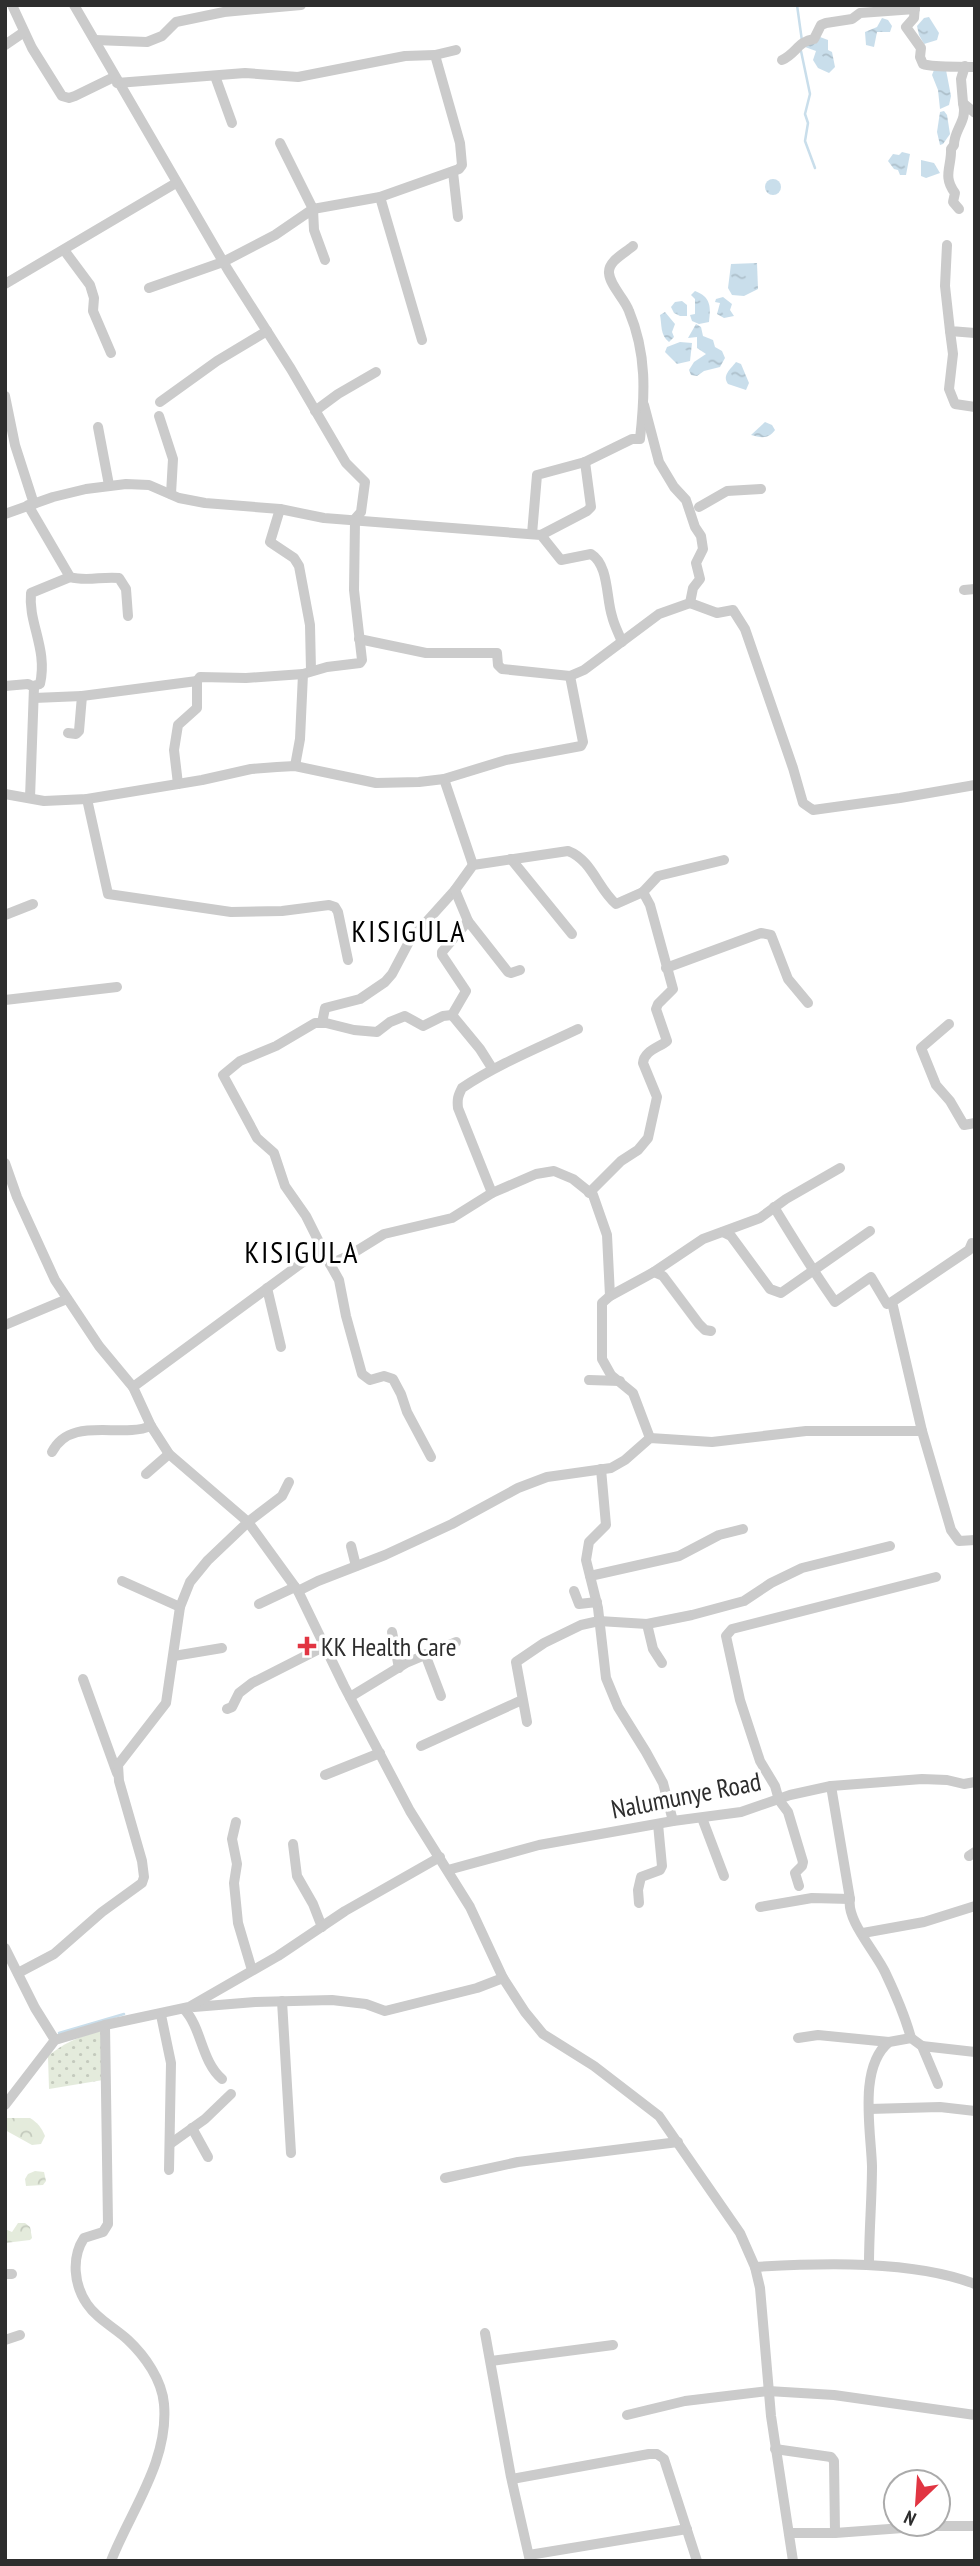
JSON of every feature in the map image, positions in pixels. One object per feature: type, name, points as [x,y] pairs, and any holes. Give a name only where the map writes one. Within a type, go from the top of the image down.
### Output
[{"type":"street","points":[[12,5],[32,48],[62,96],[69,98],[116,80],[245,73],[298,77],[456,50]]},
{"type":"street","points":[[34,698],[82,696],[197,681],[200,677],[246,678],[307,672],[360,663],[362,660],[354,590],[354,521],[361,512],[365,482],[346,463],[223,262],[74,5]]},
{"type":"street","points":[[95,40],[147,42],[162,36],[176,22],[224,12],[301,5]]},
{"type":"street","points":[[782,60],[786,59],[800,42],[814,39],[821,25],[826,23],[852,19],[860,13],[915,7],[914,18],[906,27],[921,48],[920,57],[923,64],[933,67],[970,67]]},
{"type":"street","points":[[5,45],[24,32]]},
{"type":"street","points":[[149,288],[223,262],[275,235],[313,209],[380,197],[453,172],[462,165],[460,143],[435,55]]},
{"type":"street","points":[[959,209],[953,202],[955,193],[951,188],[947,169],[954,137],[963,122],[962,70],[970,67]]},
{"type":"street","points":[[215,76],[232,123]]},
{"type":"street","points":[[963,103],[975,113]]},
{"type":"street","points":[[280,143],[313,209],[314,230],[324,260]]},
{"type":"street","points":[[453,172],[458,217]]},
{"type":"street","points":[[5,284],[176,183]]},
{"type":"street","points":[[380,197],[422,340]]},
{"type":"street","points":[[947,245],[944,286],[953,354],[949,389],[955,404],[975,407]]},
{"type":"street","points":[[622,642],[611,615],[608,589],[596,557],[591,554],[561,559],[536,535],[537,475],[585,462],[632,439],[640,439],[644,377],[634,322],[609,277],[608,270],[611,264],[633,246]]},
{"type":"street","points":[[64,250],[90,285],[94,299],[93,311],[111,353]]},
{"type":"street","points":[[160,401],[217,360],[267,331]]},
{"type":"street","points":[[950,331],[975,333]]},
{"type":"street","points":[[315,411],[376,372]]},
{"type":"street","points":[[5,396],[31,504],[70,577]]},
{"type":"street","points":[[644,405],[659,462],[674,487],[686,500],[701,536],[703,548],[696,563],[700,579],[693,588],[690,603]]},
{"type":"street","points":[[159,416],[173,459],[171,494]]},
{"type":"street","points":[[98,427],[109,485]]},
{"type":"street","points":[[5,514],[31,504],[109,485],[142,484],[205,503],[280,509],[354,521],[536,535],[591,507],[585,462]]},
{"type":"street","points":[[699,507],[727,491],[761,489]]},
{"type":"street","points":[[280,509],[270,542],[294,558],[299,566],[310,625],[295,766]]},
{"type":"street","points":[[5,686],[40,684],[43,671],[42,652],[31,593],[70,577],[82,580],[105,576],[119,578],[126,589],[128,616]]},
{"type":"street","points":[[359,639],[426,653],[497,653],[498,665],[502,669],[570,676],[584,670],[659,614],[690,603],[717,613],[733,610],[745,629],[803,803],[813,810],[975,785]]},
{"type":"street","points":[[5,794],[44,800],[87,799],[251,769],[295,766],[376,783],[444,779],[506,760],[581,746],[583,742],[570,676]]},
{"type":"street","points":[[178,784],[175,737],[181,721],[197,708],[197,681]]},
{"type":"street","points":[[30,798],[33,686]]},
{"type":"street","points":[[68,733],[76,734],[79,731],[82,696]]},
{"type":"street","points":[[444,779],[473,865]]},
{"type":"street","points":[[87,799],[108,894],[231,912],[282,911],[329,905],[338,912],[348,960]]},
{"type":"street","points":[[322,1023],[325,1008],[360,999],[392,974],[410,940],[455,890],[473,865],[568,850],[592,871],[616,904],[643,892],[658,876],[724,860]]},
{"type":"street","points":[[511,859],[572,934]]},
{"type":"street","points":[[455,890],[468,921],[508,972],[520,970]]},
{"type":"street","points":[[589,1193],[648,1138],[657,1097],[643,1059],[667,1041],[656,1009],[673,989],[643,892]]},
{"type":"street","points":[[5,915],[33,904]]},
{"type":"street","points":[[452,1015],[466,991],[443,960],[442,952],[468,921]]},
{"type":"street","points":[[666,968],[761,933],[771,935],[788,979],[808,1003]]},
{"type":"street","points":[[5,1000],[117,987]]},
{"type":"street","points":[[431,1457],[407,1412],[393,1378],[384,1376],[370,1380],[362,1374],[345,1316],[340,1280],[306,1216],[285,1186],[274,1153],[257,1138],[223,1075],[240,1061],[276,1046],[315,1023],[377,1032],[390,1022],[405,1016],[423,1026],[443,1016],[452,1015]]},
{"type":"street","points":[[452,1015],[492,1068]]},
{"type":"street","points":[[949,1024],[921,1048],[940,1092],[950,1101],[964,1125],[975,1123]]},
{"type":"street","points":[[492,1194],[457,1099],[462,1088],[492,1068],[578,1029]]},
{"type":"street","points":[[5,1163],[17,1197],[55,1280],[99,1346],[133,1387],[151,1426],[169,1454],[248,1522],[297,1589],[410,1811],[448,1870],[489,1944],[503,1978],[538,2030],[594,2066],[653,2110],[740,2233],[755,2267],[760,2288],[768,2392],[793,2561]]},
{"type":"street","points":[[650,1438],[633,1393],[605,1367],[602,1359],[602,1303],[703,1240],[760,1218],[840,1168]]},
{"type":"street","points":[[330,1264],[384,1234],[452,1218],[492,1194],[545,1171],[565,1174],[593,1195],[607,1235],[610,1296]]},
{"type":"street","points":[[774,1207],[835,1302],[871,1278],[887,1304]]},
{"type":"street","points":[[723,1232],[730,1236],[775,1292],[781,1293],[870,1231]]},
{"type":"street","points":[[972,1243],[969,1250],[891,1302],[922,1431],[951,1530],[959,1541],[975,1540]]},
{"type":"street","points":[[133,1387],[322,1248]]},
{"type":"street","points":[[654,1272],[663,1276],[705,1331],[711,1331]]},
{"type":"street","points":[[267,1288],[281,1347]]},
{"type":"street","points":[[5,1325],[67,1298]]},
{"type":"street","points":[[589,1380],[620,1381]]},
{"type":"street","points":[[52,1452],[64,1437],[72,1433],[108,1430],[135,1432],[151,1426]]},
{"type":"street","points":[[259,1604],[452,1524],[518,1488],[547,1477],[611,1468],[625,1460],[650,1438],[712,1443],[806,1431],[922,1431]]},
{"type":"street","points":[[146,1474],[169,1454]]},
{"type":"street","points":[[601,1469],[606,1520],[603,1530],[589,1542],[586,1560],[597,1602],[606,1678],[610,1691],[663,1783],[673,1821]]},
{"type":"street","points":[[117,1773],[122,1759],[166,1703],[184,1593],[199,1568],[248,1522],[276,1501],[285,1492],[289,1482]]},
{"type":"street","points":[[590,1576],[679,1556],[719,1535],[743,1530]]},
{"type":"street","points":[[351,1546],[356,1566]]},
{"type":"street","points":[[527,1722],[515,1666],[519,1658],[562,1632],[599,1621],[647,1624],[692,1615],[744,1601],[771,1583],[802,1569],[890,1546]]},
{"type":"street","points":[[799,1885],[795,1873],[803,1862],[788,1812],[779,1800],[775,1786],[760,1761],[747,1723],[726,1641],[729,1632],[732,1629],[936,1577]]},
{"type":"street","points":[[122,1581],[180,1607]]},
{"type":"street","points":[[574,1591],[579,1604],[597,1602]]},
{"type":"street","points":[[647,1624],[653,1648],[662,1663]]},
{"type":"street","points":[[392,1632],[399,1668]]},
{"type":"street","points":[[350,1697],[425,1654],[456,1642]]},
{"type":"street","points":[[227,1709],[232,1707],[239,1693],[252,1683],[325,1646]]},
{"type":"street","points":[[174,1656],[222,1648]]},
{"type":"street","points":[[425,1654],[441,1696]]},
{"type":"street","points":[[18,1973],[54,1954],[102,1912],[142,1883],[144,1877],[117,1773],[83,1679]]},
{"type":"street","points":[[421,1746],[522,1700]]},
{"type":"street","points":[[325,1775],[380,1753]]},
{"type":"street","name":"Nalumunye Road","points":[[448,1870],[538,1845],[741,1812],[790,1795],[831,1786],[922,1779],[964,1784],[975,1782]]},
{"type":"street","points":[[831,1786],[853,1919],[884,1970],[911,2038],[922,2046],[975,2052]]},
{"type":"street","points":[[702,1818],[724,1875]]},
{"type":"street","points":[[236,1822],[232,1839],[237,1864],[234,1883],[238,1923],[252,1970]]},
{"type":"street","points":[[639,1903],[641,1877],[660,1870],[662,1866],[658,1824]]},
{"type":"street","points":[[293,1844],[298,1876],[322,1927]]},
{"type":"street","points":[[187,2008],[440,1857]]},
{"type":"street","points":[[760,1907],[812,1898],[850,1899]]},
{"type":"street","points":[[863,1933],[924,1922],[975,1906]]},
{"type":"street","points":[[6,1954],[55,2040]]},
{"type":"street","points":[[5,2105],[55,2040],[105,2025],[187,2008],[282,2001],[332,2000],[358,2003],[385,2011],[477,1988],[503,1978]]},
{"type":"street","points":[[282,2001],[291,2153]]},
{"type":"street","points":[[187,2008],[210,2063],[222,2079]]},
{"type":"street","points":[[160,2015],[171,2063],[169,2171]]},
{"type":"street","points":[[105,2025],[108,2224],[103,2232],[84,2238],[76,2257],[75,2271],[87,2304],[129,2341],[150,2365],[164,2401],[162,2445],[111,2561]]},
{"type":"street","points":[[798,2038],[818,2035],[889,2042],[911,2038]]},
{"type":"street","points":[[869,2264],[872,2168],[869,2092],[876,2058],[889,2042]]},
{"type":"street","points":[[922,2046],[938,2084]]},
{"type":"street","points":[[170,2144],[231,2094]]},
{"type":"street","points":[[869,2109],[940,2107],[975,2111]]},
{"type":"street","points":[[192,2128],[208,2157]]},
{"type":"street","points":[[445,2178],[518,2162],[678,2142]]},
{"type":"street","points":[[755,2267],[869,2264],[947,2276],[975,2284]]},
{"type":"street","points":[[485,2333],[512,2479],[530,2558],[687,2529]]},
{"type":"street","points":[[5,2340],[20,2335]]},
{"type":"street","points":[[491,2361],[613,2345]]},
{"type":"street","points":[[627,2415],[685,2401],[768,2392],[835,2395],[975,2415]]},
{"type":"street","points":[[775,2449],[833,2458],[835,2533]]},
{"type":"street","points":[[512,2479],[649,2454],[661,2455],[696,2561]]},
{"type":"street","points":[[789,2533],[975,2526]]},
{"type":"green space","points":[[101,2031],[103,2080],[49,2089],[48,2056],[73,2040]]},
{"type":"green space","points":[[6,2118],[30,2118],[45,2136],[41,2144],[32,2145],[5,2130]]},
{"type":"green space","points":[[35,2171],[44,2172],[46,2181],[43,2185],[26,2186],[25,2179],[28,2174]]},
{"type":"green space","points":[[18,2223],[25,2223],[30,2227],[32,2238],[5,2243],[5,2229],[12,2232]]},
{"type":"water","points":[[929,17],[939,33],[937,40],[924,44],[917,26],[924,18]]},
{"type":"water","points":[[882,18],[888,20],[892,26],[890,32],[877,32],[874,47],[866,45],[865,32],[877,27]]},
{"type":"water","points":[[820,37],[828,40],[828,50],[832,52],[835,67],[829,73],[818,68],[813,60],[816,51],[805,47]]},
{"type":"water","points":[[934,70],[946,70],[951,96],[949,105],[940,109],[938,90],[932,75]]},
{"type":"water","points":[[944,111],[950,134],[940,145],[937,132],[940,112]]},
{"type":"water","points":[[902,152],[910,154],[906,175],[900,175],[888,161],[893,154],[899,155]]},
{"type":"water","points":[[921,160],[934,163],[940,173],[926,178],[921,176]]},
{"type":"water","points":[[773,179],[779,181],[779,193],[773,195],[767,193],[765,187],[767,181]]},
{"type":"water","points":[[757,263],[758,289],[744,296],[732,295],[728,288],[731,264]]},
{"type":"water","points":[[695,291],[709,303],[709,322],[699,324],[692,321],[690,315],[695,314],[695,299],[691,295]]},
{"type":"water","points":[[723,297],[732,304],[730,310],[734,316],[724,318],[717,314],[720,303],[715,302],[716,299]]},
{"type":"water","points":[[682,301],[687,305],[687,316],[674,313],[671,307],[675,302]]},
{"type":"water","points":[[665,312],[675,324],[672,332],[674,337],[669,342],[661,326],[660,315]]},
{"type":"water","points":[[696,324],[701,327],[703,336],[713,340],[715,347],[722,351],[725,358],[720,367],[704,371],[697,376],[691,375],[689,370],[694,362],[706,354],[697,348],[697,337],[688,338]]},
{"type":"water","points":[[680,342],[692,343],[690,361],[677,364],[665,352],[667,347]]},
{"type":"water","points":[[736,362],[741,364],[749,383],[746,390],[726,381]]},
{"type":"water","points":[[765,422],[772,425],[775,430],[773,433],[764,437],[751,435]]},
{"type":"waterway","points":[[797,5],[802,41]]},
{"type":"waterway","points":[[801,51],[810,94],[805,114],[808,123],[805,141],[815,168]]},
{"type":"waterway","points":[[59,2033],[124,2014]]},
{"type":"place","name":"KK Health Care","points":[[307,1646]]},
{"type":"district","name":"KISIGULA","points":[[409,930]]},
{"type":"district","name":"KISIGULA","points":[[302,1251]]}]
